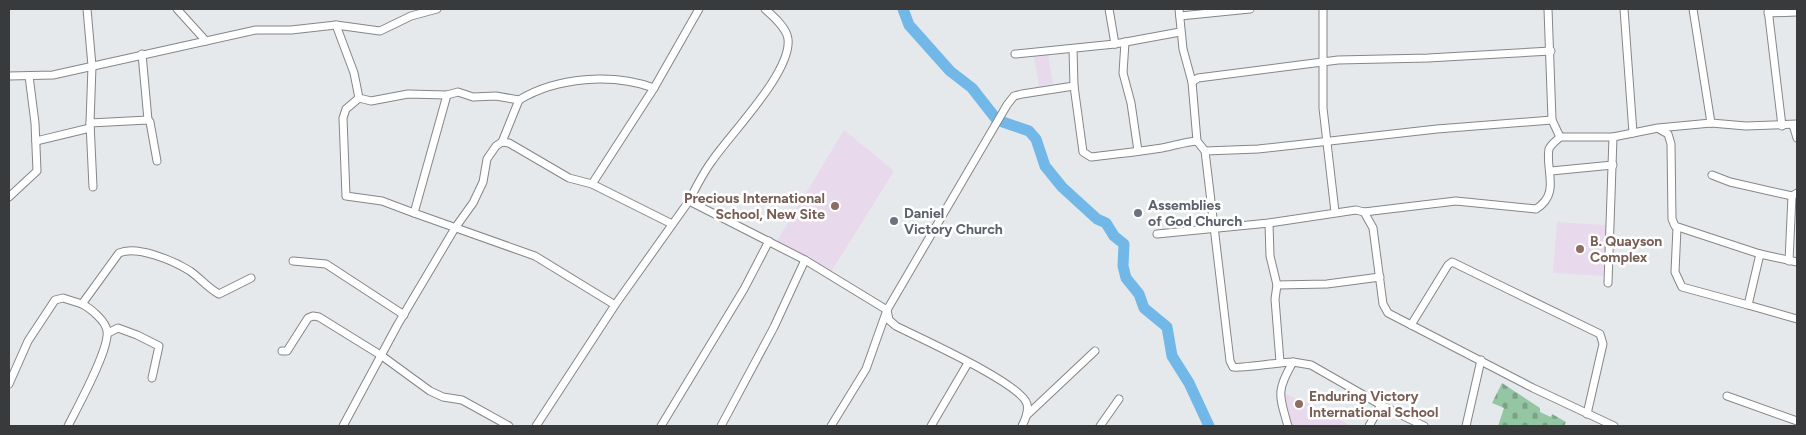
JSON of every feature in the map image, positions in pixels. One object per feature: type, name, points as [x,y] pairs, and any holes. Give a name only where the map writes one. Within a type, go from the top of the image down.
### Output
[{"type":"street","points":[[87,9],[92,66],[90,126],[93,187]]},
{"type":"street","points":[[177,9],[206,40]]},
{"type":"street","points":[[9,76],[53,75],[256,30],[291,30],[336,25],[380,30],[387,29],[411,16],[438,9]]},
{"type":"street","points":[[592,184],[654,88],[699,9]]},
{"type":"street","points":[[536,426],[615,305],[689,201],[712,160],[774,79],[786,52],[788,38],[779,23],[766,9]]},
{"type":"street","points":[[1109,9],[1115,44]]},
{"type":"street","points":[[1250,9],[1179,12],[1180,32],[1186,66],[1192,82],[1197,141],[1205,152],[1230,361],[1233,367],[1238,369],[1280,362],[1311,365],[1381,405],[1424,426]]},
{"type":"street","points":[[1323,9],[1322,64],[1327,142],[1335,212]]},
{"type":"street","points":[[1548,9],[1552,120],[1560,137]]},
{"type":"street","points":[[1624,9],[1633,132]]},
{"type":"street","points":[[1693,9],[1712,123]]},
{"type":"street","points":[[1782,126],[1768,11],[1797,12]]},
{"type":"street","points":[[336,25],[354,73],[359,98]]},
{"type":"street","points":[[1015,54],[1115,44],[1180,32]]},
{"type":"street","points":[[1125,42],[1124,73],[1131,103],[1138,151]]},
{"type":"street","points":[[1073,49],[1074,86],[1083,152],[1086,156],[1091,157],[1164,148],[1181,142],[1197,141]]},
{"type":"street","points":[[1192,82],[1198,78],[1322,64],[1338,60],[1428,58],[1551,51]]},
{"type":"street","points":[[142,54],[148,120],[150,122],[157,161]]},
{"type":"street","points":[[9,197],[36,173],[36,141],[29,76]]},
{"type":"street","points":[[359,98],[371,101],[408,94],[447,95],[458,92],[473,97],[496,96],[519,100],[532,93],[558,84],[588,80],[635,82],[654,88]]},
{"type":"street","points":[[831,426],[866,368],[887,310],[977,155],[1014,96],[1036,90],[1074,86]]},
{"type":"street","points":[[414,213],[447,95]]},
{"type":"street","points":[[359,98],[346,109],[342,118],[346,196],[382,201],[534,256],[615,305]]},
{"type":"street","points":[[343,426],[404,315],[455,228],[473,203],[483,182],[487,159],[496,146],[502,142],[519,100]]},
{"type":"street","points":[[36,141],[90,126],[148,120]]},
{"type":"street","points":[[1205,152],[1327,142],[1437,129],[1552,120]]},
{"type":"street","points":[[1157,234],[1269,223],[1335,212],[1356,210],[1364,212],[1456,201],[1536,209],[1548,196],[1551,171],[1550,148],[1560,137],[1613,137],[1658,128],[1712,123],[1795,125],[1797,138]]},
{"type":"street","points":[[1658,128],[1668,134],[1672,144],[1672,223],[1677,228],[1760,254],[1797,262]]},
{"type":"street","points":[[1608,283],[1613,137]]},
{"type":"street","points":[[502,142],[509,143],[569,178],[592,184],[672,224]]},
{"type":"street","points":[[1551,171],[1613,165]]},
{"type":"street","points":[[1712,175],[1736,183],[1795,194],[1789,261]]},
{"type":"street","points":[[689,201],[805,260],[887,310],[890,320],[896,326],[992,375],[1017,391],[1027,404],[1027,415]]},
{"type":"street","points":[[1364,212],[1372,228],[1383,304],[1388,313],[1614,426]]},
{"type":"street","points":[[1269,223],[1270,256],[1277,286],[1275,299],[1280,362]]},
{"type":"street","points":[[1677,228],[1676,272],[1680,285],[1797,319]]},
{"type":"street","points":[[661,426],[744,289],[768,241]]},
{"type":"street","points":[[82,304],[119,253],[128,251],[147,252],[190,271],[218,294],[251,278]]},
{"type":"street","points":[[1748,305],[1760,254]]},
{"type":"street","points":[[721,426],[774,327],[805,260]]},
{"type":"street","points":[[293,261],[326,264],[404,315]]},
{"type":"street","points":[[1411,325],[1448,265],[1452,262],[1600,334],[1603,344],[1587,414]]},
{"type":"street","points":[[1277,286],[1327,284],[1380,277]]},
{"type":"street","points":[[9,384],[28,341],[54,300],[63,298],[82,304],[105,323],[138,335],[159,346],[152,378]]},
{"type":"street","points":[[282,351],[287,351],[308,318],[313,316],[319,317],[382,356],[430,390],[443,397],[462,400],[509,426]]},
{"type":"street","points":[[68,426],[104,350],[108,332],[105,323]]},
{"type":"street","points":[[108,332],[118,328]]},
{"type":"street","points":[[1022,426],[1027,415],[1095,352]]},
{"type":"street","points":[[1466,426],[1481,360]]},
{"type":"street","points":[[1288,426],[1279,396],[1283,380],[1293,362]]},
{"type":"street","points":[[930,426],[968,363]]},
{"type":"street","points":[[1727,396],[1797,421]]},
{"type":"street","points":[[1100,426],[1119,399]]},
{"type":"street","points":[[1369,426],[1381,405]]},
{"type":"shaded area","points":[[1048,54],[1053,84],[1039,86],[1034,57]]},
{"type":"shaded area","name":"Precious International School, New Site","points":[[844,130],[894,171],[831,272],[777,241]]},
{"type":"shaded area","name":"B. Quayson Complex","points":[[1557,222],[1607,225],[1603,276],[1553,273]]},
{"type":"shaded area","name":"Enduring Victory International School","points":[[1284,393],[1329,413],[1351,426],[1292,426]]},
{"type":"green space","points":[[1502,383],[1540,408],[1540,412],[1551,417],[1552,414],[1566,422],[1564,426],[1498,426],[1504,408],[1492,403]]},
{"type":"waterway","points":[[903,9],[909,25],[950,71],[972,88],[997,120],[1029,131],[1036,139],[1045,166],[1062,187],[1097,219],[1106,223],[1114,236],[1124,244],[1123,266],[1126,278],[1139,294],[1144,308],[1167,327],[1172,356],[1189,383],[1209,426]]},
{"type":"place","name":"Precious International School, New Site","points":[[835,206]]},
{"type":"place","name":"Assemblies of God Church","points":[[1138,213]]},
{"type":"place","name":"Daniel Victory Church","points":[[894,221]]},
{"type":"place","name":"B. Quayson Complex","points":[[1580,249]]},
{"type":"place","name":"Enduring Victory International School","points":[[1299,404]]}]
